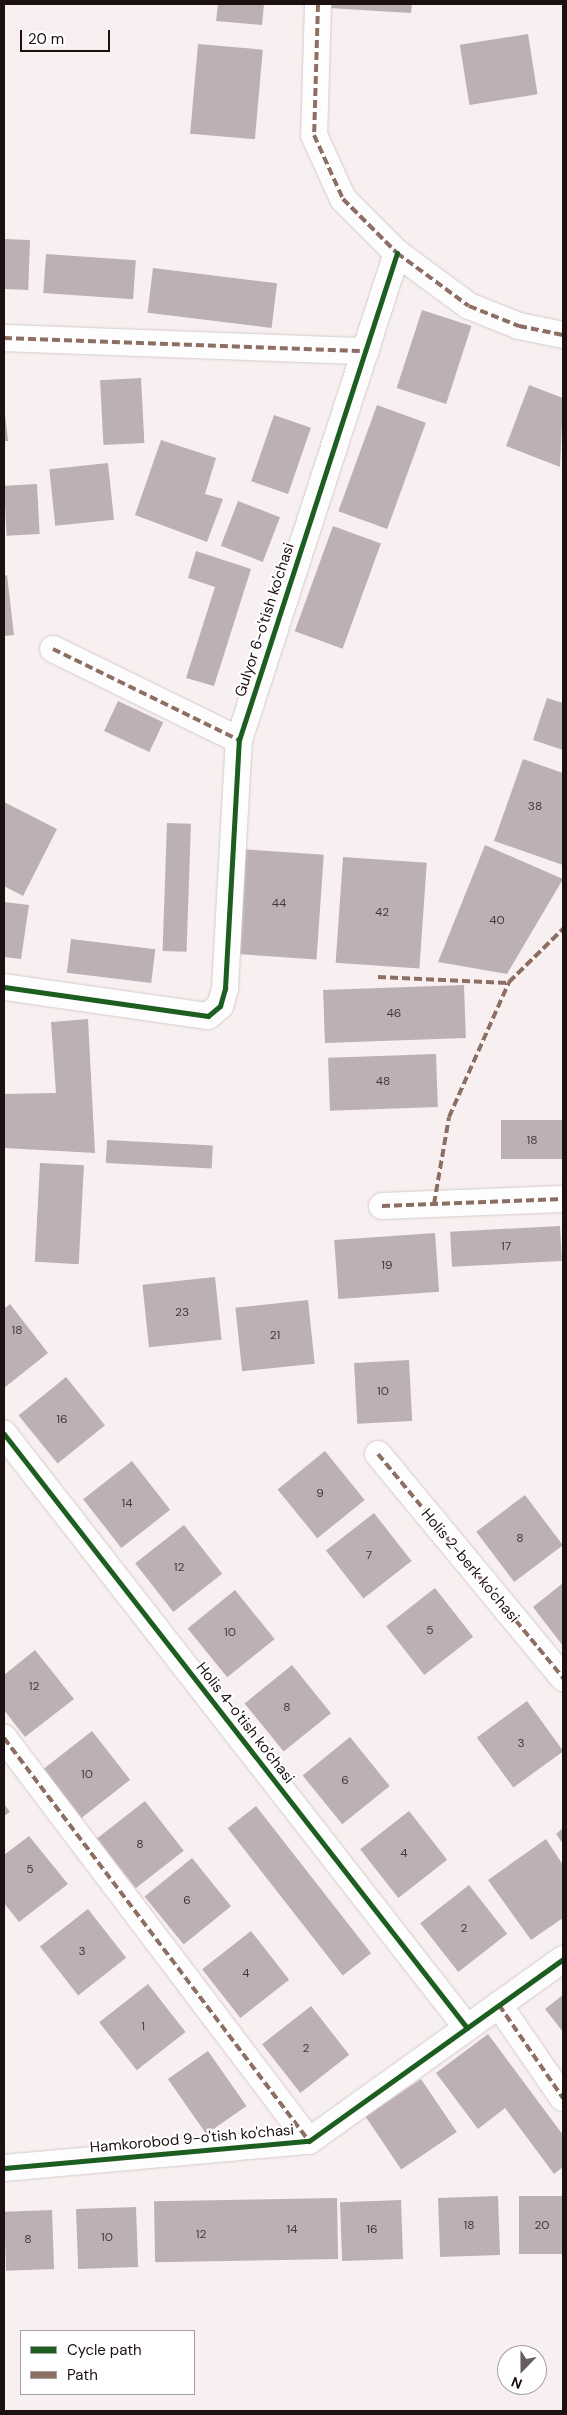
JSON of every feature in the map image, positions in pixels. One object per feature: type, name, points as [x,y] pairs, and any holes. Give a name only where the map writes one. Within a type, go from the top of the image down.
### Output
[{"type":"street","points":[[318,4],[314,135],[343,199],[397,253],[469,306],[519,326],[563,335]]},
{"type":"street","name":"Gulyor 6-o'tish ko'chasi","points":[[4,987],[208,1016],[220,1006],[225,988],[239,740],[397,253]]},
{"type":"street","points":[[4,338],[366,351]]},
{"type":"street","points":[[53,649],[239,740]]},
{"type":"street","points":[[382,1206],[563,1199]]},
{"type":"street","name":"Holis 4-o'tish ko'chasi","points":[[4,1434],[467,2028]]},
{"type":"street","name":"Holis 2-berk ko'chasi","points":[[378,1454],[563,1678]]},
{"type":"street","points":[[4,1738],[309,2141]]},
{"type":"street","name":"Hamkorobod 9-o'tish ko'chasi","points":[[4,2168],[309,2141],[563,1958]]},
{"type":"street","points":[[499,2005],[563,2098]]},
{"type":"building","points":[[218,4],[264,4],[262,25],[216,21]]},
{"type":"building","points":[[328,4],[412,4],[411,13],[328,8]]},
{"type":"building","points":[[528,34],[538,94],[469,105],[460,45]]},
{"type":"building","points":[[198,44],[263,50],[255,139],[190,134]]},
{"type":"building","points":[[4,239],[30,240],[28,290],[4,289]]},
{"type":"building","points":[[46,254],[136,260],[133,299],[43,293]]},
{"type":"building","points":[[153,268],[277,283],[272,328],[148,313]]},
{"type":"building","points":[[422,310],[471,326],[446,404],[397,388]]},
{"type":"building","points":[[141,378],[144,443],[103,445],[100,380]]},
{"type":"building","points":[[529,385],[563,398],[560,467],[506,446]]},
{"type":"building","points":[[4,405],[8,441],[4,441]]},
{"type":"building","points":[[377,405],[426,423],[387,529],[338,511]]},
{"type":"building","points":[[274,415],[311,428],[288,494],[251,481]]},
{"type":"building","points":[[161,440],[216,458],[205,494],[223,499],[207,542],[135,515]]},
{"type":"building","points":[[108,463],[114,520],[55,526],[49,469]]},
{"type":"building","points":[[37,484],[40,534],[7,536],[4,486]]},
{"type":"building","points":[[238,501],[280,517],[263,562],[221,546]]},
{"type":"building","points":[[333,526],[381,543],[343,649],[295,631]]},
{"type":"building","points":[[196,551],[251,569],[214,686],[186,678],[215,587],[188,578]]},
{"type":"building","points":[[7,575],[14,635],[4,636],[4,576]]},
{"type":"building","points":[[547,698],[563,703],[563,750],[533,740]]},
{"type":"building","points":[[118,701],[163,722],[149,752],[104,731]]},
{"type":"building","points":[[523,759],[563,773],[563,865],[494,841]]},
{"type":"building","points":[[4,802],[57,829],[23,896],[4,886]]},
{"type":"building","points":[[167,823],[191,824],[187,952],[163,951]]},
{"type":"building","points":[[485,845],[563,879],[507,974],[438,962]]},
{"type":"building","points":[[241,849],[324,855],[316,960],[234,954]]},
{"type":"building","points":[[343,857],[427,863],[419,969],[336,963]]},
{"type":"building","points":[[4,902],[29,905],[21,959],[4,957]]},
{"type":"building","points":[[71,939],[155,949],[151,983],[67,973]]},
{"type":"building","points":[[464,985],[466,1038],[325,1043],[323,990]]},
{"type":"building","points":[[88,1019],[95,1153],[4,1148],[4,1094],[56,1093],[51,1022]]},
{"type":"building","points":[[436,1054],[438,1107],[330,1111],[328,1058]]},
{"type":"building","points":[[501,1120],[563,1120],[563,1159],[501,1159]]},
{"type":"building","points":[[107,1140],[213,1146],[212,1169],[106,1163]]},
{"type":"building","points":[[40,1163],[84,1165],[79,1264],[35,1262]]},
{"type":"building","points":[[560,1226],[562,1261],[452,1267],[450,1232]]},
{"type":"building","points":[[435,1233],[439,1292],[338,1299],[334,1240]]},
{"type":"building","points":[[215,1277],[222,1340],[149,1347],[142,1285]]},
{"type":"building","points":[[308,1300],[315,1364],[242,1371],[235,1308]]},
{"type":"building","points":[[10,1304],[48,1353],[4,1388],[4,1309]]},
{"type":"building","points":[[409,1360],[412,1421],[357,1424],[354,1363]]},
{"type":"building","points":[[66,1377],[105,1425],[58,1464],[19,1415]]},
{"type":"building","points":[[325,1451],[365,1500],[317,1538],[278,1489]]},
{"type":"building","points":[[132,1461],[170,1510],[121,1548],[83,1499]]},
{"type":"building","points":[[525,1495],[563,1545],[514,1582],[476,1532]]},
{"type":"building","points":[[374,1513],[412,1561],[363,1599],[326,1551]]},
{"type":"building","points":[[184,1525],[222,1574],[173,1612],[135,1563]]},
{"type":"building","points":[[563,1583],[563,1646],[533,1607]]},
{"type":"building","points":[[435,1588],[473,1637],[424,1675],[386,1626]]},
{"type":"building","points":[[235,1590],[275,1639],[227,1677],[188,1628]]},
{"type":"building","points":[[35,1650],[74,1699],[25,1737],[4,1710],[4,1675]]},
{"type":"building","points":[[292,1665],[331,1713],[284,1752],[245,1703]]},
{"type":"building","points":[[527,1701],[563,1751],[513,1788],[477,1737]]},
{"type":"building","points":[[92,1731],[130,1780],[81,1818],[43,1769]]},
{"type":"building","points":[[350,1737],[390,1786],[342,1824],[303,1775]]},
{"type":"building","points":[[145,1801],[184,1851],[136,1888],[97,1839]]},
{"type":"building","points":[[4,1804],[10,1812],[4,1816]]},
{"type":"building","points":[[256,1806],[371,1953],[343,1976],[228,1828]]},
{"type":"building","points":[[409,1811],[447,1860],[398,1898],[360,1849]]},
{"type":"building","points":[[563,1828],[563,1844],[556,1834]]},
{"type":"building","points":[[29,1836],[68,1884],[19,1922],[4,1903],[4,1855]]},
{"type":"building","points":[[546,1839],[563,1865],[563,1918],[531,1940],[488,1880]]},
{"type":"building","points":[[192,1858],[231,1906],[184,1945],[145,1896]]},
{"type":"building","points":[[469,1885],[507,1934],[458,1972],[420,1923]]},
{"type":"building","points":[[88,1909],[126,1958],[78,1995],[40,1947]]},
{"type":"building","points":[[251,1931],[289,1980],[240,2018],[202,1969]]},
{"type":"building","points":[[148,1984],[186,2032],[137,2070],[99,2022]]},
{"type":"building","points":[[563,1995],[563,2032],[545,2009]]},
{"type":"building","points":[[311,2006],[349,2055],[300,2093],[262,2044]]},
{"type":"building","points":[[488,2034],[563,2135],[563,2167],[554,2174],[505,2108],[478,2129],[436,2073]]},
{"type":"building","points":[[208,2051],[246,2106],[206,2134],[168,2079]]},
{"type":"building","points":[[421,2079],[457,2132],[401,2170],[365,2116]]},
{"type":"building","points":[[498,2196],[500,2255],[440,2257],[438,2198]]},
{"type":"building","points":[[519,2196],[563,2196],[563,2254],[519,2254]]},
{"type":"building","points":[[337,2198],[338,2259],[155,2262],[154,2201]]},
{"type":"building","points":[[401,2200],[403,2259],[342,2261],[340,2202]]},
{"type":"building","points":[[136,2207],[138,2267],[78,2269],[76,2209]]},
{"type":"building","points":[[52,2210],[54,2269],[6,2271],[4,2212]]},
{"type":"marked path","points":[[318,4],[314,135],[343,199],[397,253],[469,306],[519,326],[563,335]]},
{"type":"marked path","points":[[4,338],[366,351]]},
{"type":"marked path","points":[[53,649],[239,740]]},
{"type":"marked path","points":[[434,1204],[449,1117],[509,982],[563,929]]},
{"type":"marked path","points":[[378,977],[508,983]]},
{"type":"marked path","points":[[382,1206],[563,1199]]},
{"type":"marked path","points":[[378,1454],[563,1678]]},
{"type":"marked path","points":[[4,1738],[309,2141]]},
{"type":"marked path","points":[[499,2005],[563,2098]]},
{"type":"cycle path","points":[[4,987],[208,1016],[220,1006],[225,988],[239,740],[397,253]]},
{"type":"cycle path","points":[[4,1434],[467,2028]]},
{"type":"cycle path","points":[[4,2168],[309,2141],[563,1959]]}]
